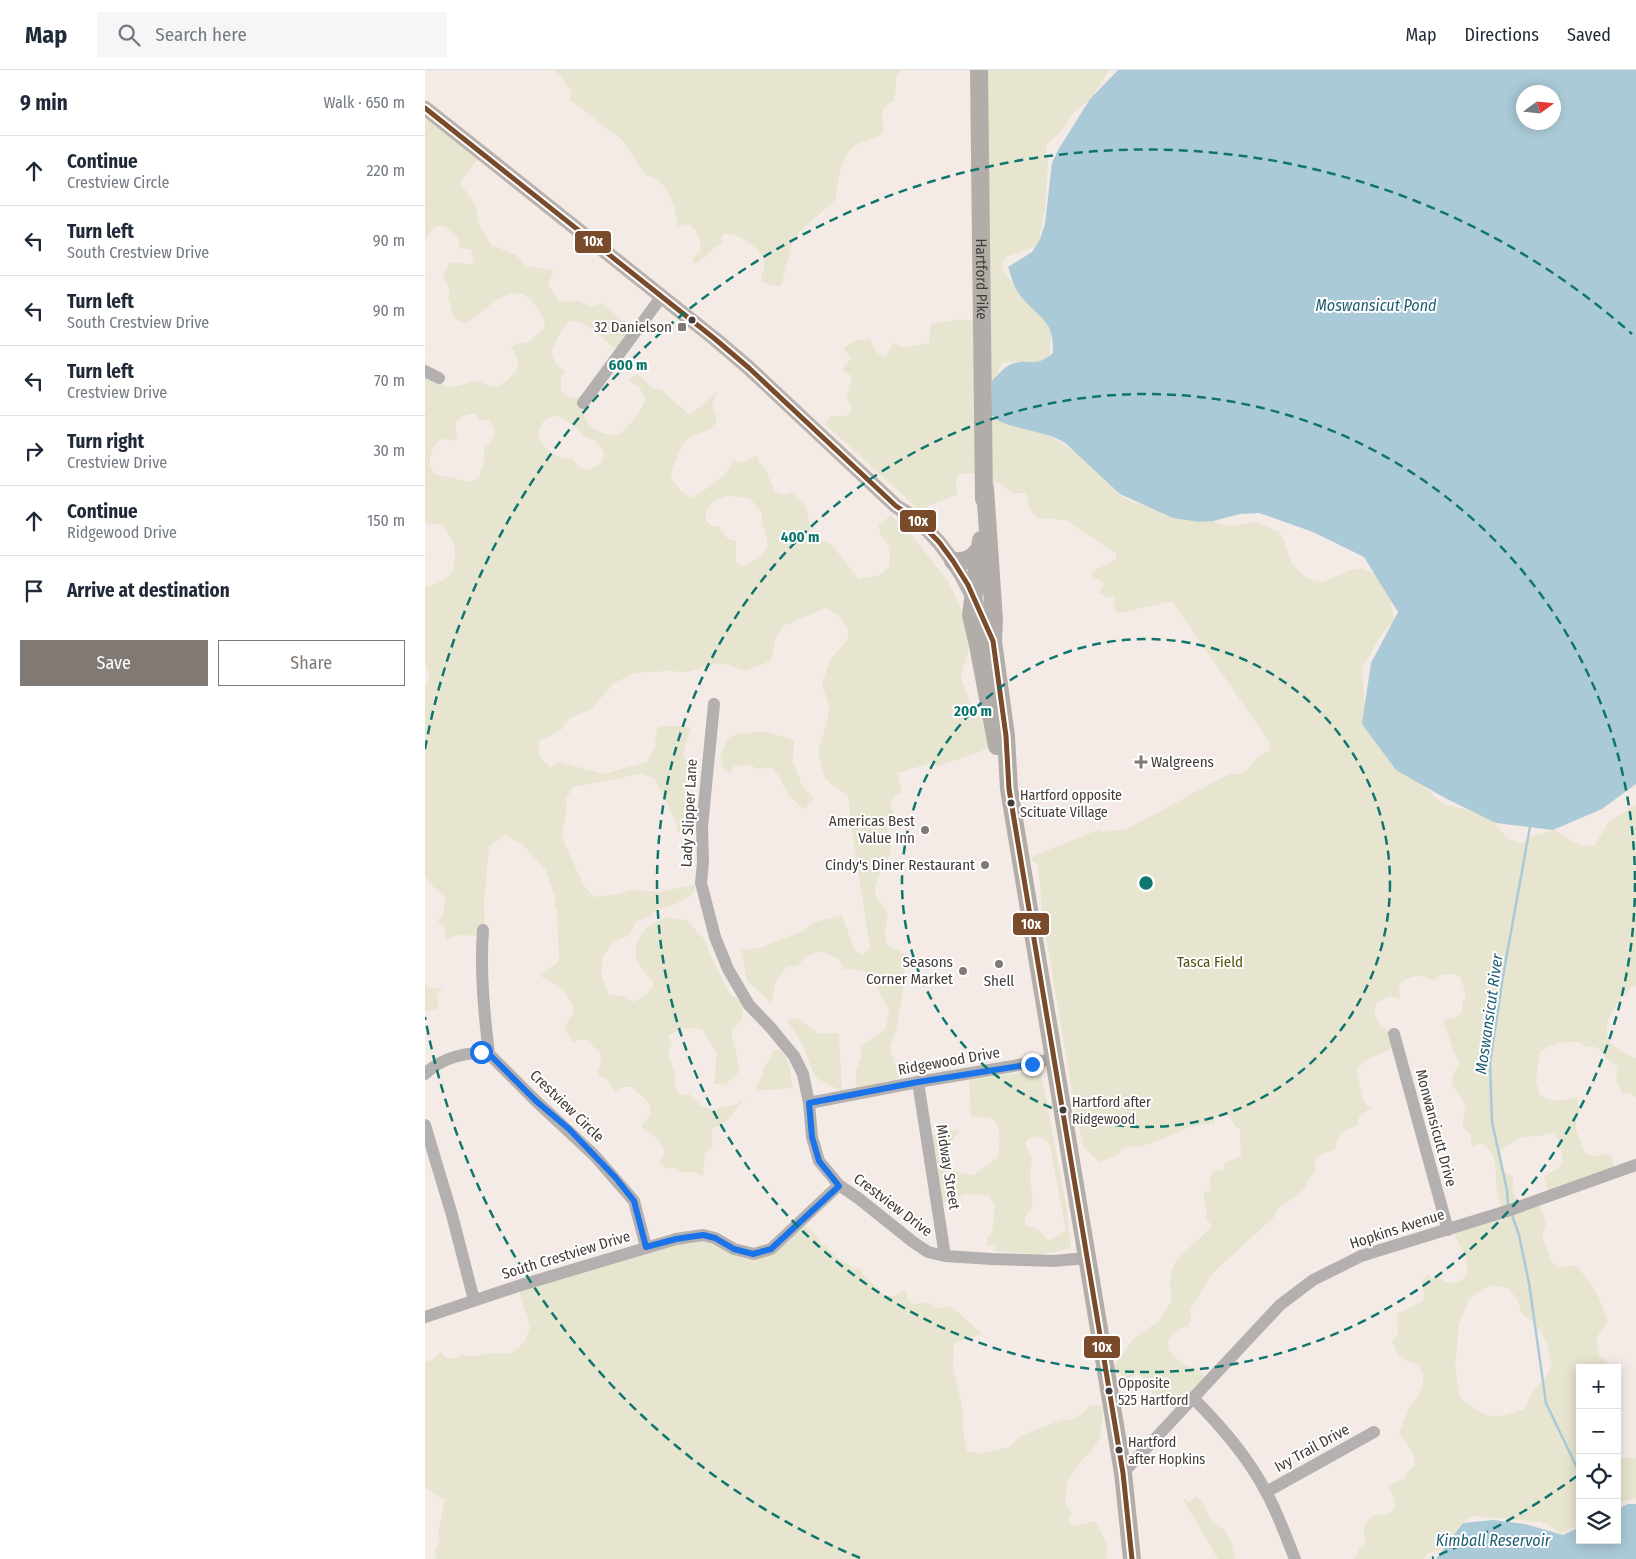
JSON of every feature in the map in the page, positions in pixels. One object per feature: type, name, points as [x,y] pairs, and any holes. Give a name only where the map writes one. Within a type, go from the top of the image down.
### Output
[{"type":"highway","name":"Hartford Pike","points":[[979,70],[985,488],[994,620],[993,641],[1006,736],[1009,789]]},
{"type":"highway","name":"Hartford Pike","points":[[985,488],[982,529],[971,615],[980,652],[994,737],[1009,789],[1020,851],[1123,1473],[1132,1559]]},
{"type":"highway","points":[[953,561],[966,561],[979,550]]},
{"type":"main road","points":[[425,108],[662,296],[749,368],[896,506],[917,520],[939,542],[953,561],[973,595],[993,641]]},
{"type":"main road","points":[[896,506],[910,526],[947,569],[971,615]]},
{"type":"street","points":[[583,403],[662,296]]},
{"type":"street","points":[[425,372],[439,378]]},
{"type":"street","name":"Lady Slipper Lane","points":[[714,704],[702,828],[703,862],[701,883],[715,937],[728,969],[749,1004],[794,1056],[803,1074],[809,1103]]},
{"type":"street","points":[[425,1074],[439,1063],[461,1055],[481,1052],[489,1054],[482,986],[481,956],[483,930]]},
{"type":"street","name":"Monwansicutt Drive","points":[[1394,1034],[1448,1230]]},
{"type":"street","name":"Crestview Circle","points":[[489,1054],[536,1101],[569,1129],[615,1177],[634,1201],[646,1247]]},
{"type":"street","name":"Ridgewood Drive","points":[[809,1103],[918,1082],[1055,1060]]},
{"type":"street","name":"Midway Street","points":[[918,1082],[945,1256]]},
{"type":"street","name":"Crestview Drive","points":[[809,1103],[812,1137],[819,1161],[839,1186],[858,1198],[928,1252],[945,1256],[1053,1261],[1087,1258]]},
{"type":"street","points":[[425,1126],[452,1215],[474,1300]]},
{"type":"street","name":"Hopkins Avenue","points":[[1123,1473],[1194,1399],[1279,1305],[1313,1280],[1361,1256],[1510,1210],[1636,1165]]},
{"type":"street","name":"South Crestview Drive","points":[[425,1317],[474,1300],[676,1239],[703,1235],[715,1238],[734,1249],[753,1254],[771,1249],[839,1186]]},
{"type":"street","points":[[1194,1399],[1216,1421],[1267,1492],[1295,1559]]},
{"type":"street","name":"Ivy Trail Drive","points":[[1267,1492],[1374,1432]]},
{"type":"green space","points":[[554,70],[902,70],[896,77],[895,100],[886,106],[882,113],[884,131],[882,134],[853,147],[848,153],[841,167],[836,199],[794,237],[781,286],[769,285],[761,281],[764,269],[762,256],[753,246],[735,235],[723,234],[721,239],[723,244],[717,246],[696,264],[692,258],[699,253],[701,246],[699,238],[690,225],[685,224],[678,227],[676,225],[675,209],[670,196],[663,186],[655,178],[646,176],[622,140],[569,99],[572,93],[561,76]]},
{"type":"green space","name":"Tasca Field","points":[[976,70],[1109,70],[1090,100],[1076,110],[1060,132],[1046,145],[1048,164],[1045,208],[1039,241],[1034,247],[1008,256],[1003,260],[1001,268],[1012,283],[1033,299],[1051,333],[1049,362],[1003,362],[990,388],[994,414],[1038,426],[1074,453],[1082,453],[1092,458],[1122,496],[1133,503],[1212,519],[1216,523],[1229,526],[1255,522],[1279,532],[1292,564],[1306,578],[1322,582],[1348,571],[1362,568],[1376,575],[1390,596],[1394,619],[1378,640],[1362,668],[1364,698],[1369,720],[1416,779],[1446,805],[1473,811],[1491,819],[1508,839],[1521,843],[1532,836],[1555,830],[1573,842],[1594,846],[1608,823],[1636,804],[1636,985],[1625,994],[1614,1008],[1607,1024],[1607,1031],[1608,1038],[1616,1047],[1636,1058],[1636,1098],[1631,1093],[1622,1093],[1616,1080],[1618,1067],[1610,1062],[1600,1050],[1572,1042],[1561,1043],[1540,1051],[1536,1080],[1540,1095],[1549,1100],[1577,1097],[1580,1113],[1577,1117],[1576,1127],[1585,1153],[1593,1156],[1611,1153],[1616,1172],[1549,1196],[1544,1176],[1559,1167],[1563,1161],[1559,1140],[1554,1134],[1522,1137],[1502,1148],[1500,1155],[1503,1170],[1509,1175],[1514,1176],[1512,1188],[1518,1205],[1538,1201],[1546,1224],[1542,1235],[1551,1261],[1559,1268],[1575,1265],[1596,1292],[1608,1323],[1598,1335],[1597,1346],[1600,1357],[1609,1364],[1576,1364],[1576,1527],[1560,1533],[1545,1523],[1473,1516],[1462,1523],[1465,1529],[1454,1545],[1429,1553],[1422,1559],[1352,1559],[1356,1557],[1359,1549],[1365,1543],[1364,1529],[1367,1522],[1373,1515],[1388,1513],[1394,1508],[1395,1503],[1388,1485],[1405,1479],[1407,1472],[1414,1467],[1415,1462],[1413,1453],[1399,1434],[1410,1407],[1421,1390],[1423,1374],[1418,1365],[1406,1361],[1398,1355],[1392,1341],[1398,1334],[1397,1314],[1423,1301],[1422,1280],[1428,1275],[1432,1278],[1440,1277],[1448,1283],[1464,1279],[1467,1273],[1466,1260],[1451,1229],[1502,1211],[1492,1155],[1490,1150],[1482,1143],[1472,1147],[1470,1133],[1463,1128],[1464,1103],[1452,1083],[1453,1075],[1460,1061],[1455,1055],[1443,1020],[1457,1017],[1462,1012],[1465,992],[1460,976],[1445,974],[1432,981],[1420,976],[1411,977],[1399,985],[1400,999],[1390,996],[1376,1003],[1376,1018],[1391,1034],[1394,1047],[1363,1062],[1356,1070],[1364,1102],[1367,1106],[1374,1108],[1360,1114],[1357,1125],[1342,1134],[1335,1149],[1316,1157],[1314,1165],[1316,1171],[1307,1181],[1307,1186],[1295,1197],[1277,1208],[1274,1217],[1214,1272],[1190,1308],[1191,1317],[1188,1326],[1182,1327],[1168,1340],[1169,1350],[1176,1358],[1186,1366],[1195,1368],[1209,1381],[1179,1414],[1164,1399],[1152,1394],[1151,1386],[1138,1373],[1127,1379],[1118,1372],[1110,1372],[1133,1339],[1159,1321],[1172,1301],[1170,1282],[1171,1272],[1176,1260],[1212,1227],[1206,1217],[1207,1212],[1203,1193],[1210,1190],[1212,1172],[1224,1169],[1225,1163],[1241,1156],[1240,1128],[1235,1126],[1228,1114],[1214,1117],[1215,1124],[1197,1125],[1153,1143],[1121,1149],[1118,1151],[1120,1154],[1099,1162],[1083,1146],[1043,918],[1038,865],[1031,859],[1036,855],[1100,829],[1103,832],[1127,829],[1229,774],[1243,773],[1256,759],[1270,750],[1270,743],[1172,601],[1120,613],[1115,611],[1114,597],[1107,597],[1099,593],[1104,584],[1091,575],[1093,571],[1116,560],[1116,554],[1066,520],[1038,518],[1029,509],[1025,493],[1013,493],[1000,483],[983,483],[981,473],[958,474],[956,484],[958,494],[920,511],[825,424],[831,416],[846,416],[852,410],[847,397],[852,375],[849,375],[842,369],[850,360],[850,356],[843,348],[855,341],[870,339],[877,353],[885,357],[894,343],[902,348],[929,343],[931,324],[960,319],[980,320]],"holes":[[[1493,1285],[1508,1288],[1517,1299],[1522,1314],[1532,1321],[1545,1338],[1552,1365],[1546,1377],[1535,1388],[1524,1409],[1504,1415],[1490,1416],[1477,1410],[1460,1398],[1455,1367],[1459,1325],[1469,1299],[1482,1289]]]},
{"type":"green space","points":[[425,111],[479,158],[460,183],[475,204],[479,225],[491,245],[516,255],[526,266],[554,271],[548,284],[559,302],[578,301],[591,306],[603,303],[619,318],[637,330],[620,352],[589,328],[576,321],[571,321],[565,326],[551,354],[555,362],[565,372],[561,379],[561,390],[571,398],[588,395],[581,408],[583,415],[594,429],[605,434],[619,435],[638,414],[645,399],[640,388],[628,380],[638,374],[653,389],[661,389],[688,414],[691,414],[717,392],[712,405],[717,421],[709,429],[689,438],[681,448],[675,461],[671,479],[682,492],[691,498],[725,474],[733,460],[741,463],[756,456],[759,463],[765,469],[775,492],[782,495],[791,492],[804,503],[809,519],[810,535],[831,544],[859,579],[879,575],[889,567],[889,546],[881,536],[878,526],[891,515],[913,537],[948,581],[961,609],[971,640],[961,677],[970,704],[985,722],[990,748],[936,767],[934,762],[897,773],[902,792],[894,796],[890,806],[895,821],[888,831],[891,846],[890,855],[875,886],[876,897],[886,909],[888,916],[885,930],[886,944],[905,954],[903,988],[897,1026],[890,1047],[899,1078],[856,1089],[856,1072],[862,1053],[860,1047],[886,1029],[889,1011],[875,983],[865,971],[843,969],[839,959],[820,952],[806,958],[798,966],[787,967],[776,981],[771,1003],[747,981],[741,950],[762,948],[775,941],[802,932],[815,922],[842,915],[855,951],[862,955],[870,948],[848,796],[825,779],[818,752],[828,718],[829,707],[822,684],[830,660],[847,640],[849,630],[838,615],[826,608],[783,626],[775,640],[771,661],[744,671],[719,663],[688,672],[634,673],[614,683],[591,709],[570,718],[560,731],[539,741],[539,756],[550,768],[559,762],[604,774],[647,762],[655,748],[658,726],[683,726],[691,728],[683,755],[690,766],[691,787],[687,802],[692,816],[683,833],[677,831],[675,820],[654,778],[640,774],[573,787],[566,799],[567,805],[562,836],[584,886],[594,897],[614,895],[632,890],[658,892],[695,885],[695,891],[687,898],[657,909],[649,917],[636,921],[630,935],[613,942],[603,956],[601,973],[608,994],[624,997],[632,1002],[645,996],[654,984],[636,957],[636,945],[646,928],[666,916],[687,921],[704,939],[729,993],[743,1002],[742,1020],[731,1031],[740,1071],[725,1085],[714,1084],[717,1053],[702,1029],[682,1028],[668,1036],[672,1045],[668,1053],[674,1070],[676,1090],[680,1095],[689,1094],[700,1105],[713,1111],[735,1105],[750,1095],[743,1100],[728,1120],[712,1129],[713,1146],[705,1153],[703,1176],[694,1172],[683,1172],[673,1167],[667,1169],[658,1162],[665,1155],[663,1146],[657,1138],[641,1126],[651,1114],[650,1104],[632,1087],[623,1087],[616,1093],[607,1079],[600,1077],[597,1070],[601,1065],[600,1053],[586,1039],[577,1040],[573,1043],[565,1029],[569,1018],[574,1014],[571,1001],[558,986],[540,976],[559,961],[555,898],[546,870],[521,843],[504,835],[489,847],[484,904],[485,930],[483,936],[459,935],[446,940],[445,928],[438,921],[445,907],[445,897],[425,877],[425,686],[430,679],[425,663],[425,588],[440,582],[453,572],[455,552],[453,542],[442,525],[425,523],[425,375],[449,388],[480,380],[488,386],[499,387],[517,370],[518,360],[511,348],[515,344],[528,342],[545,328],[543,318],[536,307],[526,296],[517,294],[499,299],[465,324],[453,317],[448,297],[450,289],[443,277],[450,263],[471,265],[474,259],[471,250],[459,248],[458,238],[441,225],[434,228],[425,239]],"holes":[[[475,414],[479,419],[489,421],[494,429],[493,438],[484,448],[485,458],[479,477],[471,482],[437,475],[430,465],[430,457],[435,445],[441,440],[453,441],[457,438],[455,423],[461,417]],[[554,416],[561,417],[577,428],[583,436],[594,440],[603,451],[604,456],[601,464],[588,470],[579,467],[572,458],[561,458],[546,448],[540,438],[540,427],[544,421]],[[728,496],[750,498],[762,514],[762,525],[768,546],[757,559],[742,566],[736,562],[736,541],[728,539],[718,526],[712,526],[706,521],[706,511],[713,502]]]},
{"type":"green space","points":[[766,732],[794,740],[793,762],[802,785],[814,799],[803,810],[788,794],[779,776],[771,767],[759,769],[749,765],[734,766],[730,773],[724,770],[720,757],[728,738],[740,733]]},
{"type":"green space","points":[[425,983],[430,989],[443,988],[437,994],[438,1008],[425,1012]]},
{"type":"green space","points":[[799,1019],[819,1034],[837,1033],[839,1035],[842,1091],[818,1079],[813,1072],[803,1045],[787,1020]]},
{"type":"green space","points":[[773,1050],[780,1050],[787,1059],[793,1088],[756,1089],[756,1084],[761,1079],[765,1065],[770,1059]]},
{"type":"green space","points":[[1041,1071],[1066,1205],[1071,1248],[1040,1255],[995,1251],[995,1245],[987,1245],[987,1237],[992,1233],[995,1206],[989,1196],[966,1194],[950,1202],[934,1202],[926,1136],[959,1129],[951,1145],[951,1160],[952,1169],[963,1174],[974,1175],[998,1157],[999,1131],[995,1122],[987,1117],[971,1117],[969,1078]],"holes":[[[1036,1136],[1045,1139],[1050,1146],[1066,1230],[1048,1241],[1037,1228],[1029,1227],[1025,1224],[1025,1217],[1031,1210],[1033,1201],[1030,1177],[1032,1158],[1025,1143]]]},
{"type":"green space","points":[[797,1220],[814,1233],[822,1245],[826,1246],[837,1257],[861,1270],[885,1296],[895,1296],[905,1289],[907,1298],[913,1304],[929,1303],[939,1308],[951,1306],[982,1334],[954,1343],[953,1369],[963,1410],[963,1430],[967,1452],[984,1453],[1010,1447],[1020,1436],[1061,1420],[1074,1419],[1089,1406],[1101,1405],[1103,1415],[1100,1437],[1067,1482],[1065,1503],[1072,1513],[1068,1518],[1072,1526],[1096,1521],[1108,1547],[1106,1559],[437,1559],[435,1551],[440,1542],[438,1534],[445,1500],[425,1488],[425,1362],[434,1358],[440,1351],[445,1357],[450,1359],[463,1355],[474,1357],[490,1353],[507,1354],[517,1349],[526,1339],[530,1327],[518,1287],[703,1236],[734,1249],[768,1248]]},
{"type":"green space","points":[[1636,1456],[1636,1499],[1625,1500],[1621,1502],[1621,1458],[1634,1458]]},
{"type":"green space","points":[[1195,1496],[1202,1501],[1210,1519],[1225,1531],[1231,1541],[1235,1559],[1218,1559],[1184,1501],[1184,1498],[1188,1501],[1193,1500]]},
{"type":"water","name":"Moswansicut Pond","points":[[1118,70],[1636,70],[1636,784],[1602,809],[1553,830],[1496,823],[1445,798],[1396,770],[1362,724],[1371,663],[1398,612],[1364,557],[1313,532],[1259,513],[1240,514],[1213,521],[1200,522],[1173,518],[1120,494],[1064,442],[1051,436],[1009,425],[999,421],[992,415],[992,381],[1011,364],[1038,362],[1053,353],[1053,341],[1048,326],[1018,292],[1008,267],[1032,252],[1040,239],[1045,224],[1052,163],[1090,99]]},
{"type":"water","name":"Kimball Reservoir","points":[[1628,1504],[1636,1504],[1636,1559],[1436,1559],[1463,1523],[1493,1520],[1525,1524],[1563,1535],[1576,1529],[1576,1544],[1621,1544],[1621,1507]]},
{"type":"waterway","name":"Moswansicut River","points":[[1508,1204],[1507,1190],[1492,1122],[1490,1063],[1503,976],[1530,827]]},
{"type":"waterway","name":"Moswansicut River","points":[[1512,1215],[1519,1235],[1529,1283],[1546,1403],[1576,1466]]},
{"type":"transit line","name":"10x","points":[[425,108],[749,368],[896,506],[917,520],[939,542],[968,585],[993,641],[1006,736],[1009,789],[1123,1473],[1132,1559]]},
{"type":"place","name":"32 Danielson","points":[[682,327]]},
{"type":"place","name":"Walgreens","points":[[1141,762]]},
{"type":"place","name":"Hartford opposite Scituate Village","points":[[1011,803]]},
{"type":"place","name":"Americas Best Value Inn","points":[[925,830]]},
{"type":"place","name":"Cindy's Diner Restaurant","points":[[985,865]]},
{"type":"place","name":"Shell","points":[[999,964]]},
{"type":"place","name":"Seasons Corner Market","points":[[963,971]]},
{"type":"place","name":"Hartford after Ridgewood","points":[[1063,1110]]},
{"type":"place","name":"Opposite 525 Hartford","points":[[1109,1391]]},
{"type":"place","name":"Hartford after Hopkins","points":[[1119,1450]]},
{"type":"route","points":[[481,1052],[489,1054],[536,1101],[569,1129],[615,1177],[634,1201],[646,1247],[676,1239],[703,1235],[715,1238],[734,1249],[753,1254],[771,1249],[839,1186],[819,1161],[812,1137],[809,1103],[918,1082],[1032,1064]]}]
